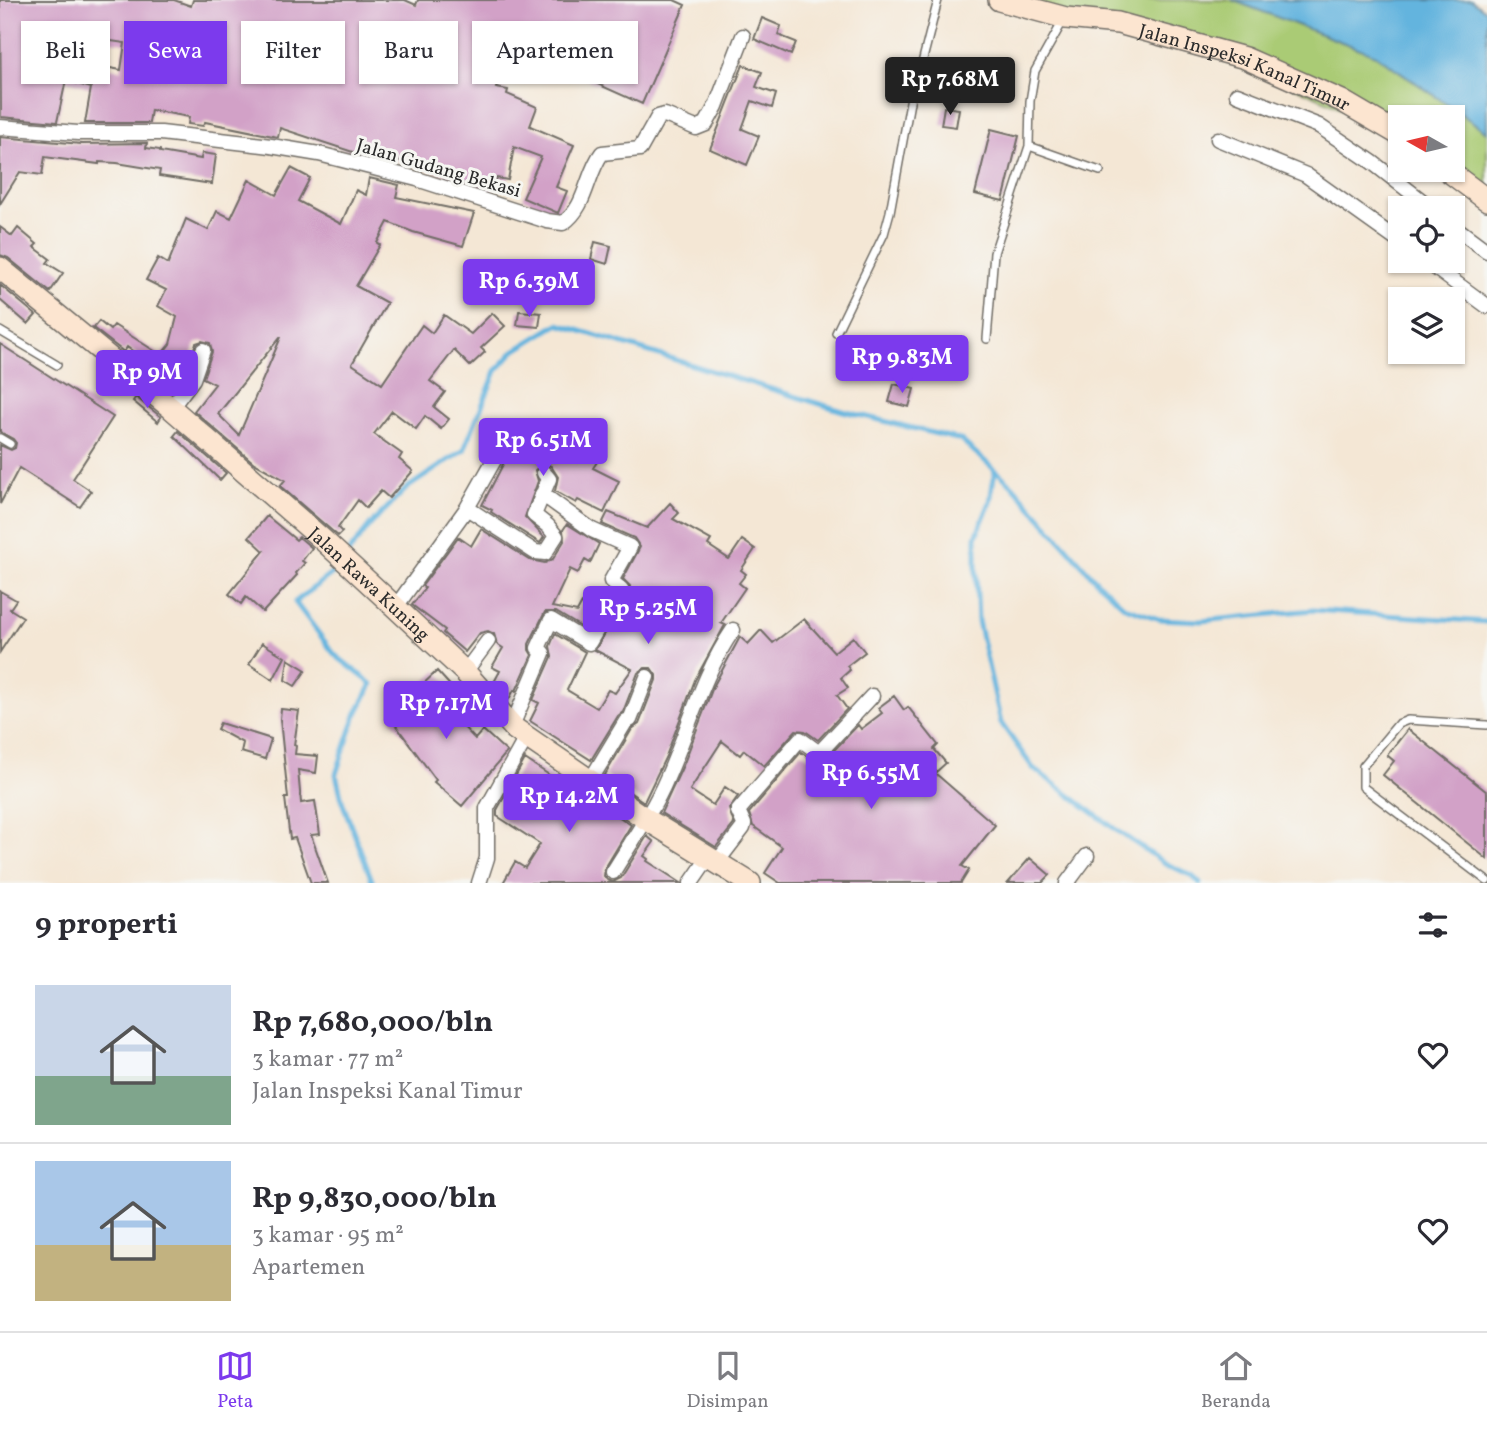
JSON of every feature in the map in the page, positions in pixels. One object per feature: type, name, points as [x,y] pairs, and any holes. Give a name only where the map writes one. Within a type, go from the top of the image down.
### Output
[{"type":"street","name":"Jalan Inspeksi Kanal Timur","points":[[999,0],[1066,18],[1118,23],[1245,58],[1342,101],[1388,128]]},
{"type":"street","name":"Jalan Gudang Bekasi","points":[[0,127],[78,133],[161,134],[307,152],[417,179],[547,221],[563,223],[571,218],[582,200],[602,153],[640,149],[657,117],[664,115],[696,128],[706,124],[716,106],[743,36]]},
{"type":"street","points":[[1237,94],[1319,126],[1416,196]]},
{"type":"street","points":[[1217,139],[1306,175],[1388,233]]},
{"type":"street","points":[[1463,182],[1487,200]]},
{"type":"street","points":[[1465,235],[1487,251]]},
{"type":"street","name":"Jalan Rawa Kuning","points":[[0,268],[171,408],[323,540],[465,672],[519,732],[646,819],[750,883]]},
{"type":"street","points":[[1442,273],[1487,306]]},
{"type":"street","points":[[171,408],[193,379],[203,350]]},
{"type":"street","points":[[396,608],[467,508],[502,446]]},
{"type":"street","points":[[467,508],[541,554],[549,548],[556,536],[534,516],[549,479],[544,473]]},
{"type":"street","points":[[478,883],[488,851],[487,808],[519,732],[543,653],[538,648],[551,620],[589,642],[621,589],[611,581],[630,547],[592,530],[542,494]]},
{"type":"street","points":[[614,872],[666,781],[713,662],[733,630]]},
{"type":"street","points":[[465,672],[488,641]]},
{"type":"street","points":[[590,781],[626,721],[630,720],[648,677]]},
{"type":"street","points":[[691,883],[743,828],[744,824],[738,812],[800,739],[819,753],[872,696]]},
{"type":"street","points":[[1067,883],[1087,856]]},
{"type":"lane","points":[[836,332],[884,234],[912,91],[938,0]]},
{"type":"lane","points":[[987,339],[994,253],[1029,146],[1030,101],[1035,71],[1066,18]]},
{"type":"lane","points":[[1029,146],[1100,171]]},
{"type":"lane","points":[[0,331],[57,365]]},
{"type":"lane","points":[[0,438],[10,444]]},
{"type":"lane","points":[[1487,725],[1408,720],[1398,724],[1363,766],[1362,778],[1363,787],[1487,881]]},
{"type":"green space","points":[[1006,0],[1232,0],[1376,55],[1448,105],[1388,105],[1388,130],[1210,48]]},
{"type":"green space","points":[[1465,117],[1487,132],[1487,200],[1465,181]]},
{"type":"water","points":[[1232,0],[1471,0],[1487,11],[1487,132],[1465,117],[1465,105],[1448,105],[1376,55]]},
{"type":"building","points":[[0,0],[174,0],[191,6],[193,0],[405,0],[416,5],[418,0],[674,0],[685,5],[642,104],[598,84],[638,84],[638,21],[472,21],[472,84],[497,84],[496,88],[508,90],[507,94],[537,107],[530,126],[574,145],[556,187],[567,191],[558,213],[523,198],[541,157],[514,147],[508,180],[496,178],[493,192],[455,181],[456,178],[368,148],[365,156],[280,128],[278,137],[205,122],[203,126],[188,124],[189,117],[151,110],[149,123],[85,123],[91,88],[78,84],[110,84],[110,68],[121,70],[124,50],[124,84],[227,84],[227,21],[124,21],[124,43],[110,41],[110,21],[21,21],[21,84],[65,84],[57,122],[1,117]]},
{"type":"building","points":[[762,18],[781,26],[778,35],[796,42],[791,55],[754,39]]},
{"type":"building","points":[[743,65],[762,72],[756,87],[776,94],[772,108],[752,101],[742,129],[759,136],[747,165],[710,149]]},
{"type":"building","points":[[944,107],[959,109],[956,127],[941,125]]},
{"type":"building","points":[[991,129],[1019,136],[1003,201],[975,194]]},
{"type":"building","points":[[0,137],[82,144],[147,143],[146,148],[160,152],[201,159],[202,153],[216,155],[212,184],[159,176],[160,170],[117,163],[99,164],[45,157],[42,175],[20,172],[0,204]]},
{"type":"building","points":[[291,168],[310,178],[298,201],[341,224],[356,190],[366,195],[369,178],[399,185],[396,197],[474,213],[463,246],[388,222],[377,243],[380,245],[356,286],[387,303],[352,364],[382,384],[422,325],[432,333],[444,315],[471,334],[492,313],[505,326],[481,348],[485,352],[470,366],[454,350],[430,381],[445,392],[434,407],[449,419],[441,429],[425,416],[416,429],[392,411],[374,434],[402,454],[399,459],[413,471],[389,498],[381,491],[366,508],[358,500],[338,528],[342,532],[338,536],[280,486],[285,480],[254,463],[194,411],[215,384],[203,378],[212,352],[210,343],[196,343],[184,374],[171,391],[151,375],[156,369],[127,347],[124,352],[93,328],[99,321],[110,330],[114,325],[161,355],[170,344],[177,317],[158,306],[166,290],[146,280],[158,258],[168,264],[186,219],[208,230],[217,211],[231,218],[249,180],[276,195]],"holes":[[[281,337],[239,435],[218,414]]]},
{"type":"building","points":[[0,227],[12,236],[18,228],[37,244],[34,247],[50,259],[47,263],[63,273],[50,292],[8,258],[0,255]]},
{"type":"building","points":[[595,242],[611,246],[607,264],[591,259]]},
{"type":"building","points":[[0,285],[36,315],[28,324],[0,300]]},
{"type":"building","points":[[519,311],[541,313],[539,327],[517,325]]},
{"type":"building","points":[[0,344],[113,417],[73,479],[91,491],[80,507],[19,468],[0,504],[0,445],[11,450],[16,443],[0,432]]},
{"type":"building","points":[[894,384],[914,389],[909,407],[889,402]]},
{"type":"building","points":[[136,397],[161,417],[158,422],[133,401]]},
{"type":"building","points":[[492,421],[530,439],[534,431],[597,462],[593,468],[619,481],[604,513],[578,500],[576,503],[555,491],[558,477],[551,466],[543,463],[535,470],[538,481],[525,517],[544,537],[540,543],[482,505],[512,447],[506,437],[496,439],[485,434]]},
{"type":"building","points":[[178,431],[226,473],[220,480],[174,436]]},
{"type":"building","points":[[670,503],[679,513],[673,519],[711,540],[708,545],[729,559],[742,540],[755,549],[741,570],[746,574],[739,583],[745,588],[721,623],[725,625],[695,680],[666,756],[644,802],[605,775],[632,729],[639,724],[656,680],[651,668],[645,668],[638,673],[623,712],[591,760],[530,721],[539,703],[533,700],[552,657],[550,646],[555,634],[585,652],[567,690],[597,708],[608,690],[615,693],[632,669],[595,650],[629,594],[630,586],[623,579],[640,547],[634,538],[602,524],[608,512],[647,528]]},
{"type":"building","points":[[267,516],[296,540],[299,537],[312,548],[302,561],[305,563],[297,575],[263,612],[246,597],[241,604],[229,594],[264,551],[249,537]]},
{"type":"building","points":[[567,524],[599,544],[590,563],[585,560],[578,573],[570,569],[552,607],[577,612],[583,601],[598,610],[586,630],[556,612],[545,612],[529,644],[532,655],[516,691],[514,690],[509,699],[493,684],[500,671],[492,667],[503,648],[497,644],[494,634],[488,631],[480,633],[465,652],[443,633],[445,630],[412,605],[425,588],[422,586],[458,537],[471,546],[481,529],[530,560],[545,563],[553,559],[564,541],[563,530]]},
{"type":"building","points":[[0,591],[16,600],[10,609],[23,617],[0,652]]},
{"type":"building","points":[[804,619],[834,652],[853,637],[865,652],[847,666],[850,670],[841,678],[848,688],[837,695],[847,709],[818,740],[805,731],[796,730],[764,766],[744,750],[740,755],[722,741],[690,790],[713,805],[725,787],[738,796],[729,809],[734,824],[716,847],[661,813],[684,763],[713,687],[740,637],[748,644],[761,630],[773,643]]},
{"type":"building","points":[[262,643],[285,657],[273,680],[249,664]]},
{"type":"building","points":[[288,659],[306,670],[295,686],[285,680]]},
{"type":"building","points":[[437,671],[456,692],[442,704],[475,739],[483,730],[507,752],[462,806],[434,782],[436,780],[389,716]]},
{"type":"building","points":[[894,696],[904,710],[908,707],[938,745],[934,749],[946,763],[935,773],[995,825],[962,866],[969,870],[961,883],[780,883],[765,873],[782,847],[753,826],[749,813],[801,752],[814,761],[823,762],[858,725],[861,729],[882,713],[878,708]]},
{"type":"building","points":[[281,709],[299,711],[295,754],[318,756],[316,773],[298,770],[301,803],[315,801],[320,834],[311,835],[328,883],[311,883],[295,838],[290,839],[285,798],[288,798]]},
{"type":"building","points":[[220,723],[271,739],[265,759],[241,752],[243,743],[217,729]]},
{"type":"building","points":[[1408,729],[1487,792],[1487,859],[1383,775],[1394,761],[1387,755]]},
{"type":"building","points":[[525,759],[572,790],[575,786],[631,825],[605,868],[604,876],[607,880],[613,882],[621,878],[647,836],[654,842],[644,856],[647,861],[681,883],[503,883],[515,862],[525,868],[540,844],[497,816],[497,810]]},
{"type":"building","points":[[1030,858],[1050,875],[1042,883],[1008,883]]},
{"type":"waterway","points":[[346,556],[371,524],[407,488],[464,450],[496,371],[514,351],[558,324],[843,411],[961,440],[1012,485],[1099,584],[1125,607],[1159,619],[1201,621],[1313,610],[1487,622]]},
{"type":"waterway","points":[[995,470],[990,502],[976,537],[976,573],[978,621],[1001,723],[1033,768],[1119,832],[1200,883]]},
{"type":"waterway","points":[[340,564],[335,571],[295,602],[335,655],[372,684],[355,717],[336,774],[343,804],[373,883]]}]
